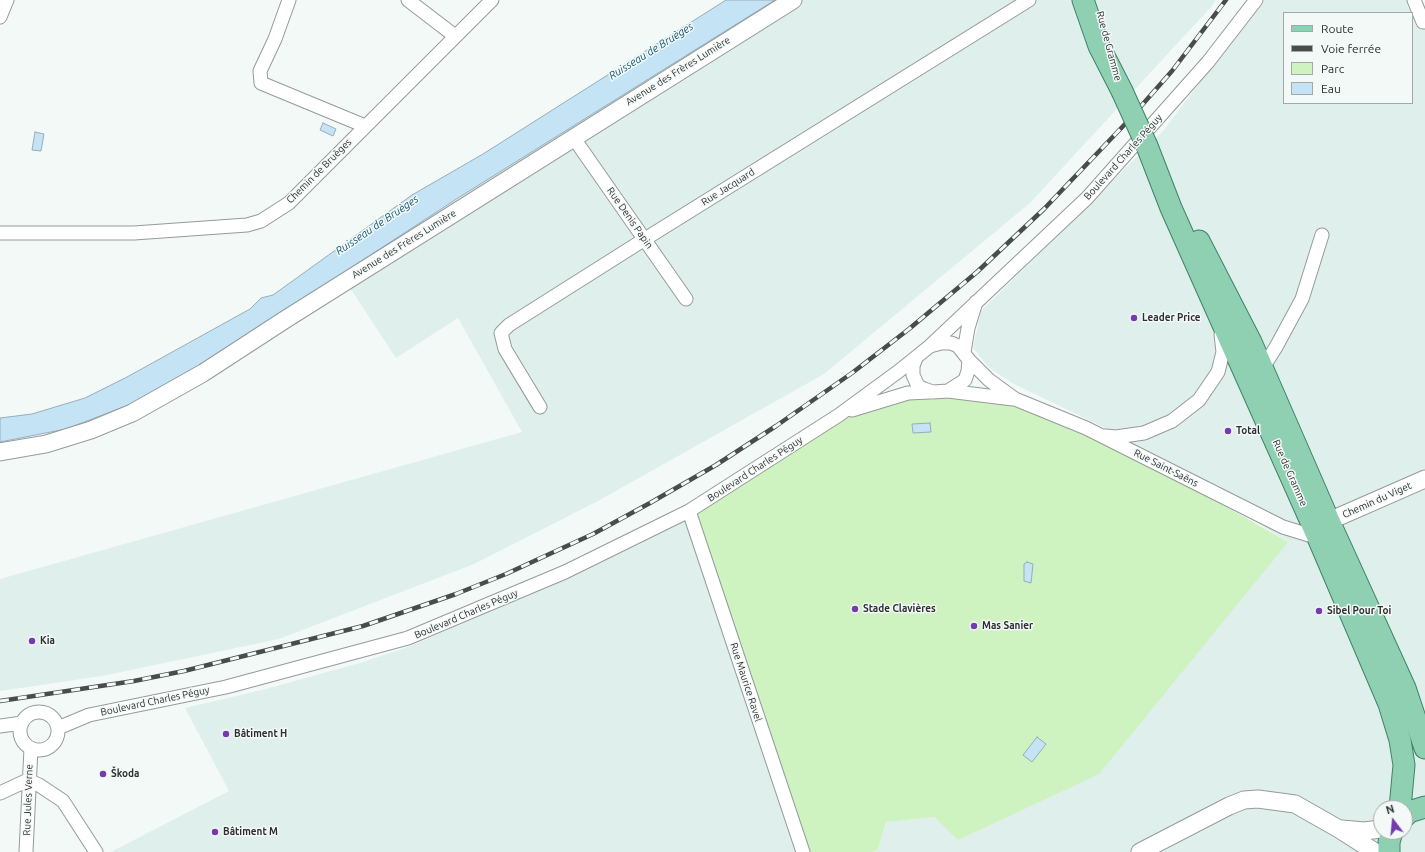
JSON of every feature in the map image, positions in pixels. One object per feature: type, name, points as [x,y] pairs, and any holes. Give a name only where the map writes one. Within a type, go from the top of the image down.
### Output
[{"type":"main road","name":"Rue de Gramme","points":[[1083,0],[1099,46],[1122,91],[1147,146],[1171,208],[1254,373],[1355,600],[1400,740],[1404,765],[1401,800]]},
{"type":"main road","name":"Rue de Gramme","points":[[1098,0],[1099,13],[1122,91]]},
{"type":"main road","name":"Rue de Gramme","points":[[1147,146],[1213,267],[1251,342],[1254,373]]},
{"type":"main road","name":"Rue de Gramme","points":[[1355,600],[1405,688],[1425,748]]},
{"type":"main road","points":[[1413,811],[1425,807]]},
{"type":"main road","points":[[1389,852],[1390,840]]},
{"type":"street","points":[[0,17],[7,0]]},
{"type":"street","points":[[289,0],[275,40],[260,71],[261,83],[365,126]]},
{"type":"street","points":[[408,0],[456,36]]},
{"type":"street","name":"Chemin de Bruèges","points":[[0,233],[134,233],[247,225],[261,221],[289,203],[492,0]]},
{"type":"street","name":"Avenue des Frères Lumière","points":[[0,452],[46,444],[91,430],[132,413],[203,373],[573,137],[793,0]]},
{"type":"street","name":"Rue Jacquard","points":[[540,407],[505,349],[501,333],[509,325],[645,238],[1029,0]]},
{"type":"street","name":"Boulevard Charles Péguy","points":[[930,346],[1087,198],[1208,62],[1256,0]]},
{"type":"street","points":[[1414,0],[1423,22],[1425,22]]},
{"type":"street","name":"Rue Denis Papin","points":[[573,137],[645,238],[686,299]]},
{"type":"street","points":[[1101,436],[1116,437],[1144,433],[1172,421],[1199,400],[1218,372],[1223,352],[1222,337],[1171,208]]},
{"type":"street","points":[[1254,373],[1276,347],[1302,299],[1322,235]]},
{"type":"street","name":"Boulevard Charles Péguy","points":[[966,356],[968,328],[977,301]]},
{"type":"street","points":[[941,343],[951,343],[966,356],[968,371],[965,380],[948,391],[933,392],[918,386],[913,375],[916,358],[930,346],[941,343]]},
{"type":"street","name":"Rue Saint-Saëns","points":[[966,356],[989,380],[1015,399],[1101,436],[1283,527],[1309,535],[1323,527]]},
{"type":"street","name":"Boulevard Charles Péguy","points":[[58,728],[89,715],[226,687],[408,638],[565,572],[689,511],[839,415],[916,358]]},
{"type":"street","name":"Rue Saint-Saëns","points":[[948,391],[1015,399]]},
{"type":"street","name":"Boulevard Charles Péguy","points":[[839,415],[895,396],[915,392],[933,392]]},
{"type":"street","name":"Chemin du Viget","points":[[1323,527],[1425,479]]},
{"type":"street","name":"Rue Maurice Ravel","points":[[689,511],[803,852]]},
{"type":"street","points":[[0,726],[22,723],[29,716],[38,712],[47,714],[55,719],[58,728],[57,738],[51,747],[41,751],[30,748],[21,737],[22,723]]},
{"type":"street","name":"Rue Jules Verne","points":[[26,852],[30,748]]},
{"type":"street","points":[[0,793],[28,780],[39,785],[63,801],[96,852]]},
{"type":"street","points":[[1140,852],[1244,800],[1258,799],[1295,804],[1339,829],[1375,852]]},
{"type":"street","points":[[1339,829],[1364,831],[1373,830]]},
{"type":"street","points":[[27,833],[36,852]]},
{"type":"shaded area","points":[[775,0],[1216,0],[1030,203],[824,374],[598,501],[474,564],[279,639],[102,676],[0,691],[0,579],[522,432],[458,318],[396,358],[341,274],[536,149]]},
{"type":"shaded area","points":[[1262,0],[1417,0],[1425,16],[1425,852],[872,852],[878,849],[886,822],[935,817],[1288,542],[1105,428],[1014,384],[989,368],[973,348],[981,311],[1164,130]]},
{"type":"shaded area","points":[[689,511],[803,852],[111,852],[229,791],[185,708],[262,690],[360,663],[408,647],[498,608]]},
{"type":"green space","points":[[908,393],[1015,399],[1101,436],[1288,542],[1099,774],[958,840],[935,817],[886,822],[878,849],[872,852],[803,852],[689,511],[839,415]]},
{"type":"water","name":"Ruisseau de Bruèges","points":[[726,0],[775,0],[458,198],[208,361],[139,401],[66,429],[0,442],[0,418],[32,414],[85,398],[127,377],[250,309],[261,298],[273,295],[412,195],[483,154]]},
{"type":"water","points":[[323,123],[336,129],[333,136],[320,130]]},
{"type":"water","points":[[35,132],[44,134],[41,151],[32,150]]},
{"type":"water","points":[[930,423],[931,432],[913,433],[912,424]]},
{"type":"water","points":[[1027,562],[1033,564],[1031,583],[1024,581],[1024,564]]},
{"type":"water","points":[[1037,737],[1046,744],[1032,762],[1023,755]]},
{"type":"railway","points":[[0,701],[134,681],[184,671],[363,626],[456,594],[506,574],[593,534],[650,503],[716,465],[776,426],[852,373],[909,329],[977,272],[1044,209],[1127,122],[1172,71],[1226,0]]},
{"type":"place","name":"Leader Price","points":[[1134,318]]},
{"type":"place","name":"Total","points":[[1228,431]]},
{"type":"place","name":"Stade Clavières","points":[[855,609]]},
{"type":"place","name":"Sibel Pour Toi","points":[[1319,611]]},
{"type":"place","name":"Mas Sanier","points":[[974,626]]},
{"type":"place","name":"Kia","points":[[32,641]]},
{"type":"place","name":"Bâtiment H","points":[[226,734]]},
{"type":"place","name":"Škoda","points":[[103,774]]},
{"type":"place","name":"Bâtiment M","points":[[215,832]]}]
